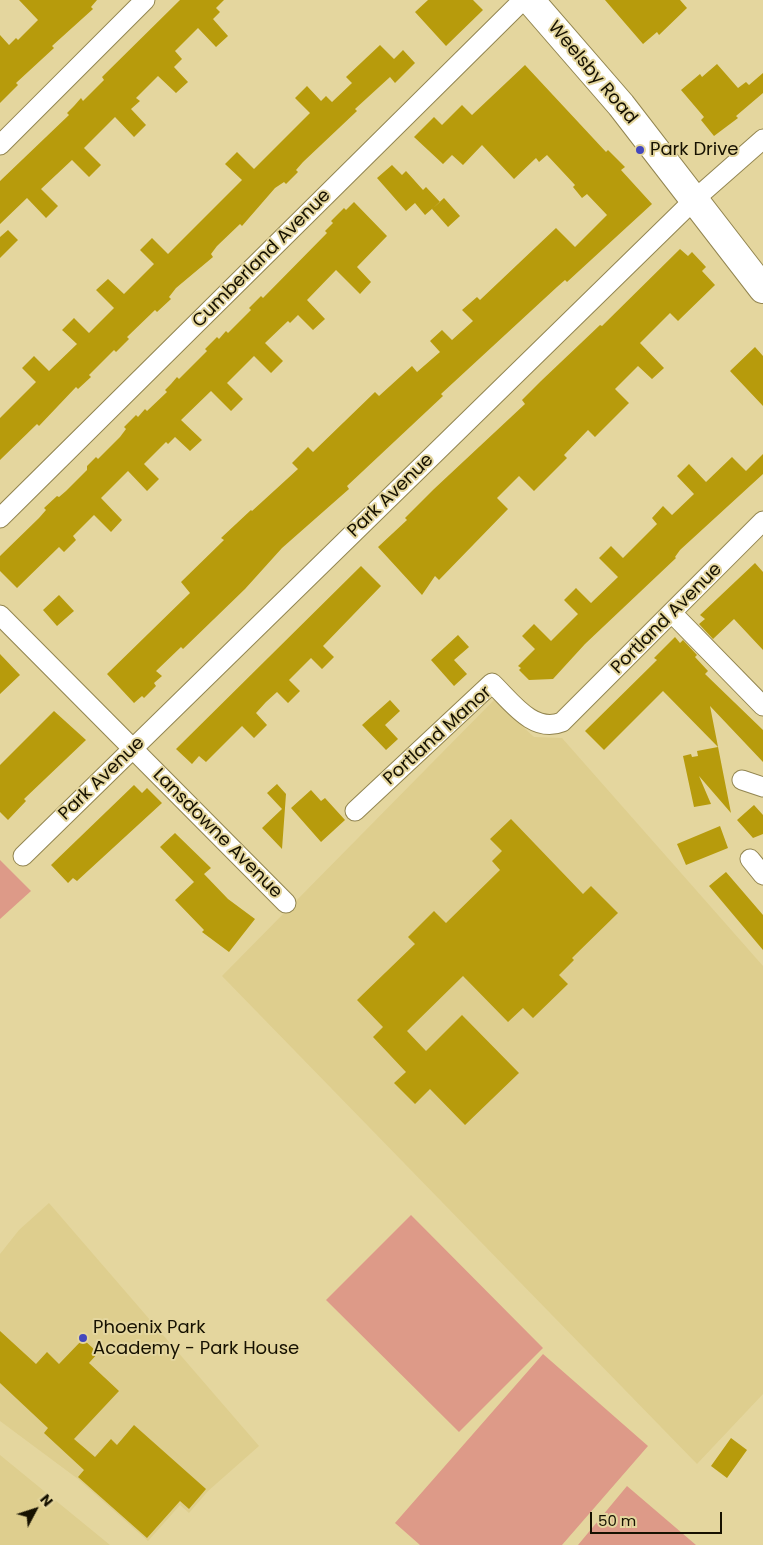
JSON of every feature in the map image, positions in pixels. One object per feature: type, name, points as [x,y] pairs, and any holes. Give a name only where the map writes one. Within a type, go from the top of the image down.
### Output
[{"type":"highway","name":"Weelsby Road","points":[[530,0],[621,105],[763,289]]},
{"type":"street","points":[[0,145],[145,0]]},
{"type":"street","name":"Cumberland Avenue","points":[[0,518],[523,0]]},
{"type":"street","name":"Park Avenue","points":[[23,856],[695,199],[763,139]]},
{"type":"street","name":"Portland Avenue","points":[[571,716],[763,521]]},
{"type":"street","points":[[672,614],[763,706]]},
{"type":"street","name":"Lansdowne Avenue","points":[[0,616],[286,903]]},
{"type":"street","name":"Portland Manor","points":[[355,811],[492,683],[532,721],[541,725],[552,727],[571,716]]},
{"type":"street","points":[[742,780],[763,787]]},
{"type":"street","points":[[750,859],[763,875]]},
{"type":"shaded area","points":[[494,700],[534,737],[562,738],[763,966],[763,1394],[697,1464],[222,976]]},
{"type":"shaded area","points":[[0,860],[31,891],[0,919]]},
{"type":"shaded area","name":"Phoenix Park Academy - Park House","points":[[49,1203],[259,1446],[208,1491],[189,1513],[180,1505],[148,1541],[78,1479],[0,1421],[0,1254],[19,1230]]},
{"type":"shaded area","points":[[411,1215],[543,1348],[459,1432],[326,1300]]},
{"type":"shaded area","points":[[543,1354],[648,1446],[562,1545],[420,1545],[395,1523]]},
{"type":"shaded area","points":[[0,1455],[110,1545],[0,1545]]},
{"type":"shaded area","points":[[627,1486],[696,1545],[578,1545]]},
{"type":"building","points":[[19,0],[97,0],[91,7],[93,9],[52,46],[54,48],[16,83],[18,85],[0,103],[0,35],[9,45],[16,38],[18,40],[38,20]]},
{"type":"building","points":[[180,0],[224,0],[216,8],[220,12],[213,19],[228,36],[216,47],[198,28],[175,51],[182,59],[174,67],[188,82],[176,93],[158,76],[136,98],[140,101],[131,109],[146,125],[134,137],[115,117],[84,148],[101,165],[89,177],[72,160],[41,189],[58,206],[46,218],[27,198],[0,224],[0,181],[69,115],[67,113],[81,98],[83,101],[104,80],[102,77]]},
{"type":"building","points":[[428,0],[473,0],[483,10],[446,46],[415,12]]},
{"type":"building","points":[[605,0],[680,0],[687,8],[659,35],[657,32],[643,44]]},
{"type":"building","points":[[380,45],[394,59],[403,50],[415,63],[395,83],[390,77],[355,109],[357,111],[303,162],[296,170],[298,172],[286,184],[284,182],[275,188],[242,226],[240,224],[217,246],[211,254],[213,257],[176,288],[169,297],[171,299],[157,312],[155,310],[127,337],[129,339],[116,352],[114,350],[89,375],[91,377],[78,389],[76,387],[39,426],[37,424],[0,460],[0,418],[36,382],[22,368],[34,356],[49,371],[77,344],[62,330],[74,318],[89,333],[114,308],[96,290],[108,279],[124,294],[154,264],[140,250],[152,238],[168,254],[242,180],[225,164],[237,152],[254,169],[310,113],[295,98],[307,86],[321,101],[326,96],[332,102],[352,83],[346,77]]},
{"type":"building","points":[[717,64],[738,88],[746,82],[749,85],[763,73],[763,93],[736,116],[738,118],[714,136],[701,120],[704,117],[681,90],[700,74],[702,77]]},
{"type":"building","points":[[525,65],[606,152],[608,150],[625,167],[621,170],[652,204],[567,282],[565,280],[557,287],[441,394],[443,396],[347,486],[349,489],[282,548],[245,589],[183,649],[181,647],[156,671],[162,676],[154,683],[156,686],[144,698],[142,696],[134,703],[107,674],[190,593],[181,582],[224,540],[221,538],[298,469],[292,463],[308,447],[313,452],[375,392],[379,396],[412,366],[417,372],[440,352],[430,341],[442,330],[452,340],[473,321],[462,310],[477,297],[480,300],[556,228],[575,247],[607,215],[587,194],[582,198],[573,187],[575,185],[547,155],[539,162],[536,158],[514,179],[482,145],[463,165],[452,155],[443,164],[414,137],[434,117],[442,125],[462,105],[472,115]]},
{"type":"building","points":[[392,165],[402,175],[406,171],[423,190],[426,187],[440,202],[425,215],[415,203],[406,211],[377,178]]},
{"type":"building","points":[[444,198],[460,216],[448,227],[432,209]]},
{"type":"building","points":[[354,202],[387,236],[357,267],[371,282],[360,294],[336,270],[307,300],[325,319],[313,330],[298,315],[290,323],[288,321],[265,343],[283,361],[271,373],[254,356],[227,383],[243,399],[231,411],[211,391],[181,420],[202,440],[190,451],[175,437],[168,444],[166,442],[144,464],[159,479],[147,491],[128,471],[101,498],[122,520],[111,532],[94,515],[73,536],[76,540],[64,552],[59,547],[17,588],[0,571],[0,556],[39,518],[46,510],[44,508],[57,496],[59,497],[66,491],[87,470],[87,466],[96,457],[98,459],[120,437],[126,429],[124,427],[136,415],[138,417],[145,409],[147,411],[167,392],[165,390],[177,377],[179,379],[207,351],[205,349],[217,337],[219,339],[226,331],[228,333],[251,310],[249,308],[261,296],[263,298],[327,233],[325,231],[333,223],[331,221],[344,208],[346,210]]},
{"type":"building","points":[[8,230],[18,240],[0,258],[0,237]]},
{"type":"building","points":[[680,249],[688,256],[692,252],[706,267],[702,271],[715,285],[678,321],[670,313],[640,343],[664,368],[652,379],[638,366],[615,389],[629,403],[595,437],[588,430],[564,455],[567,458],[534,491],[519,476],[497,498],[508,509],[439,580],[435,576],[422,595],[378,547],[407,520],[405,518],[434,489],[525,404],[522,400],[541,381],[600,325],[602,326]]},
{"type":"building","points":[[755,347],[763,356],[763,406],[730,371]]},
{"type":"building","points":[[763,454],[763,474],[680,550],[676,558],[585,644],[553,679],[529,680],[519,670],[521,668],[518,666],[535,649],[522,636],[534,624],[551,641],[578,614],[564,600],[576,588],[591,603],[618,577],[599,558],[611,546],[623,558],[657,524],[652,518],[663,506],[672,515],[694,494],[677,476],[689,464],[706,482],[732,457],[746,471]]},
{"type":"building","points":[[755,563],[763,572],[763,650],[734,619],[713,639],[699,624],[705,619],[700,615]]},
{"type":"building","points":[[361,566],[381,586],[323,646],[334,657],[322,669],[311,658],[289,680],[300,691],[288,703],[277,692],[266,702],[256,713],[267,725],[254,738],[242,726],[206,762],[199,756],[192,764],[176,749]]},
{"type":"building","points":[[59,595],[74,611],[57,626],[43,610]]},
{"type":"building","points":[[458,635],[469,647],[454,660],[467,674],[454,686],[431,660]]},
{"type":"building","points":[[675,637],[680,643],[683,640],[708,671],[705,674],[763,730],[763,762],[710,706],[731,813],[699,776],[711,804],[694,807],[683,756],[691,754],[692,757],[698,756],[697,751],[718,747],[663,691],[604,750],[585,731],[657,660],[654,658]]},
{"type":"building","points":[[0,654],[20,675],[0,694]]},
{"type":"building","points":[[390,700],[400,711],[385,725],[398,739],[386,750],[362,725]]},
{"type":"building","points":[[54,711],[86,740],[24,799],[26,801],[8,820],[0,812],[0,765]]},
{"type":"building","points":[[277,784],[286,794],[282,849],[262,828],[282,809],[267,793]]},
{"type":"building","points":[[134,785],[142,793],[147,788],[162,803],[77,881],[73,878],[68,883],[51,865]]},
{"type":"building","points":[[311,790],[321,801],[325,798],[345,820],[321,842],[291,808]]},
{"type":"building","points":[[754,805],[763,815],[763,834],[753,838],[737,820]]},
{"type":"building","points":[[511,819],[583,894],[591,886],[618,913],[572,958],[574,960],[559,975],[568,984],[533,1018],[523,1008],[508,1022],[463,976],[407,1031],[426,1051],[462,1015],[519,1073],[465,1125],[430,1089],[415,1104],[394,1083],[406,1072],[373,1037],[383,1027],[357,1000],[415,944],[408,937],[434,911],[446,923],[500,870],[492,861],[502,851],[490,839]]},
{"type":"building","points":[[720,826],[728,848],[686,865],[677,844]]},
{"type":"building","points":[[175,833],[211,868],[204,874],[228,899],[255,919],[229,952],[202,932],[204,930],[175,900],[194,882],[160,847]]},
{"type":"building","points":[[726,872],[763,915],[763,950],[709,886]]},
{"type":"building","points":[[0,1331],[36,1364],[47,1352],[59,1364],[83,1339],[98,1353],[89,1363],[119,1391],[74,1439],[95,1457],[111,1439],[117,1445],[134,1425],[206,1489],[189,1509],[180,1501],[147,1538],[78,1477],[84,1470],[44,1433],[48,1428],[0,1383]]},
{"type":"building","points":[[731,1438],[747,1450],[727,1478],[711,1466]]},
{"type":"place","name":"Park Drive","points":[[640,150]]},
{"type":"place","name":"Phoenix Park Academy - Park House","points":[[83,1338]]}]
